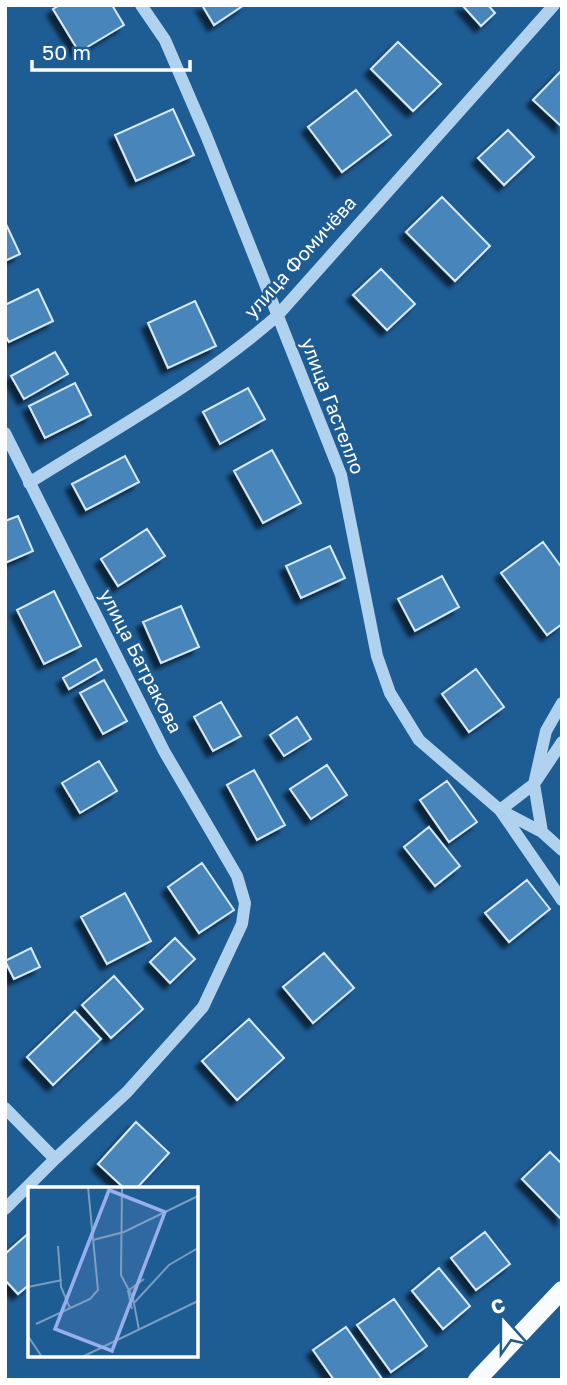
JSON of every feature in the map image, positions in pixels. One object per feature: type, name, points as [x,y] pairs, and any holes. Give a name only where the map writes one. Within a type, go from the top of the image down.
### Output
[{"type":"main road","points":[[477,1380],[562,1290]]},
{"type":"street","name":"улица Гастелло","points":[[141,5],[165,40],[206,135],[341,475],[377,656],[390,693],[419,740],[500,810],[541,832],[562,850]]},
{"type":"street","name":"улица Фомичёва","points":[[29,483],[175,391],[249,340],[277,316],[554,5]]},
{"type":"street","name":"улица Батракова","points":[[5,433],[164,751],[237,876],[245,903],[242,924],[203,1007],[127,1092],[55,1159]]},
{"type":"street","points":[[541,832],[534,784],[546,731],[562,703]]},
{"type":"street","points":[[562,742],[534,784],[500,810],[562,900]]},
{"type":"street","points":[[5,1108],[55,1159],[5,1209]]},
{"type":"building","points":[[60,5],[112,5],[124,25],[79,52],[53,9]]},
{"type":"building","points":[[202,5],[244,5],[214,25]]},
{"type":"building","points":[[462,5],[488,5],[495,13],[481,26]]},
{"type":"building","points":[[398,42],[441,84],[413,111],[371,69]]},
{"type":"building","points":[[562,70],[562,127],[533,100]]},
{"type":"building","points":[[356,90],[391,135],[342,172],[308,127]]},
{"type":"building","points":[[173,109],[194,155],[136,181],[115,135]]},
{"type":"building","points":[[508,130],[534,157],[504,185],[478,158]]},
{"type":"building","points":[[442,197],[490,246],[455,281],[406,232]]},
{"type":"building","points":[[5,222],[20,254],[5,261]]},
{"type":"building","points":[[381,269],[415,304],[387,330],[353,295]]},
{"type":"building","points":[[38,289],[53,321],[9,342],[5,335],[5,305]]},
{"type":"building","points":[[195,301],[216,346],[168,368],[148,323]]},
{"type":"building","points":[[55,352],[68,374],[24,399],[11,376]]},
{"type":"building","points":[[75,383],[91,415],[45,438],[29,406]]},
{"type":"building","points":[[248,388],[265,419],[220,444],[203,412]]},
{"type":"building","points":[[272,450],[301,503],[263,523],[234,471]]},
{"type":"building","points":[[125,456],[139,482],[86,510],[72,484]]},
{"type":"building","points":[[18,516],[33,551],[5,563],[5,521]]},
{"type":"building","points":[[147,529],[165,556],[118,586],[101,559]]},
{"type":"building","points":[[543,542],[562,568],[562,624],[547,635],[501,573]]},
{"type":"building","points":[[330,546],[345,578],[301,598],[286,566]]},
{"type":"building","points":[[442,576],[459,607],[415,631],[398,599]]},
{"type":"building","points":[[54,591],[81,646],[44,664],[17,610]]},
{"type":"building","points":[[181,606],[199,647],[161,663],[143,622]]},
{"type":"building","points":[[96,659],[102,670],[69,689],[63,678]]},
{"type":"building","points":[[476,669],[504,707],[469,732],[442,694]]},
{"type":"building","points":[[104,680],[127,721],[103,734],[80,693]]},
{"type":"building","points":[[221,702],[241,736],[213,751],[194,717]]},
{"type":"building","points":[[297,717],[311,739],[284,756],[270,735]]},
{"type":"building","points":[[99,761],[117,791],[80,813],[62,783]]},
{"type":"building","points":[[327,765],[347,795],[311,819],[290,789]]},
{"type":"building","points":[[254,770],[285,825],[257,840],[227,785]]},
{"type":"building","points":[[447,781],[477,822],[449,842],[420,800]]},
{"type":"building","points":[[429,827],[460,866],[435,886],[404,847]]},
{"type":"building","points":[[202,863],[234,910],[199,933],[168,887]]},
{"type":"building","points":[[527,880],[550,909],[509,942],[485,913]]},
{"type":"building","points":[[125,893],[151,941],[107,964],[81,917]]},
{"type":"building","points":[[175,938],[195,959],[170,983],[150,962]]},
{"type":"building","points":[[31,948],[40,967],[14,979],[5,961]]},
{"type":"building","points":[[324,953],[354,988],[313,1023],[283,987]]},
{"type":"building","points":[[114,976],[143,1009],[111,1038],[82,1005]]},
{"type":"building","points":[[75,1011],[101,1039],[53,1085],[27,1057]]},
{"type":"building","points":[[249,1019],[284,1058],[237,1100],[202,1061]]},
{"type":"building","points":[[136,1122],[169,1153],[138,1187],[123,1187],[98,1164]]},
{"type":"building","points":[[550,1152],[562,1164],[562,1220],[522,1179]]},
{"type":"building","points":[[485,1232],[510,1264],[476,1290],[451,1258]]},
{"type":"building","points":[[28,1234],[28,1286],[18,1294],[5,1280],[5,1254]]},
{"type":"building","points":[[439,1268],[470,1306],[443,1329],[412,1291]]},
{"type":"building","points":[[394,1299],[427,1346],[391,1372],[357,1325]]},
{"type":"building","points":[[346,1327],[381,1380],[334,1380],[313,1350]]}]
